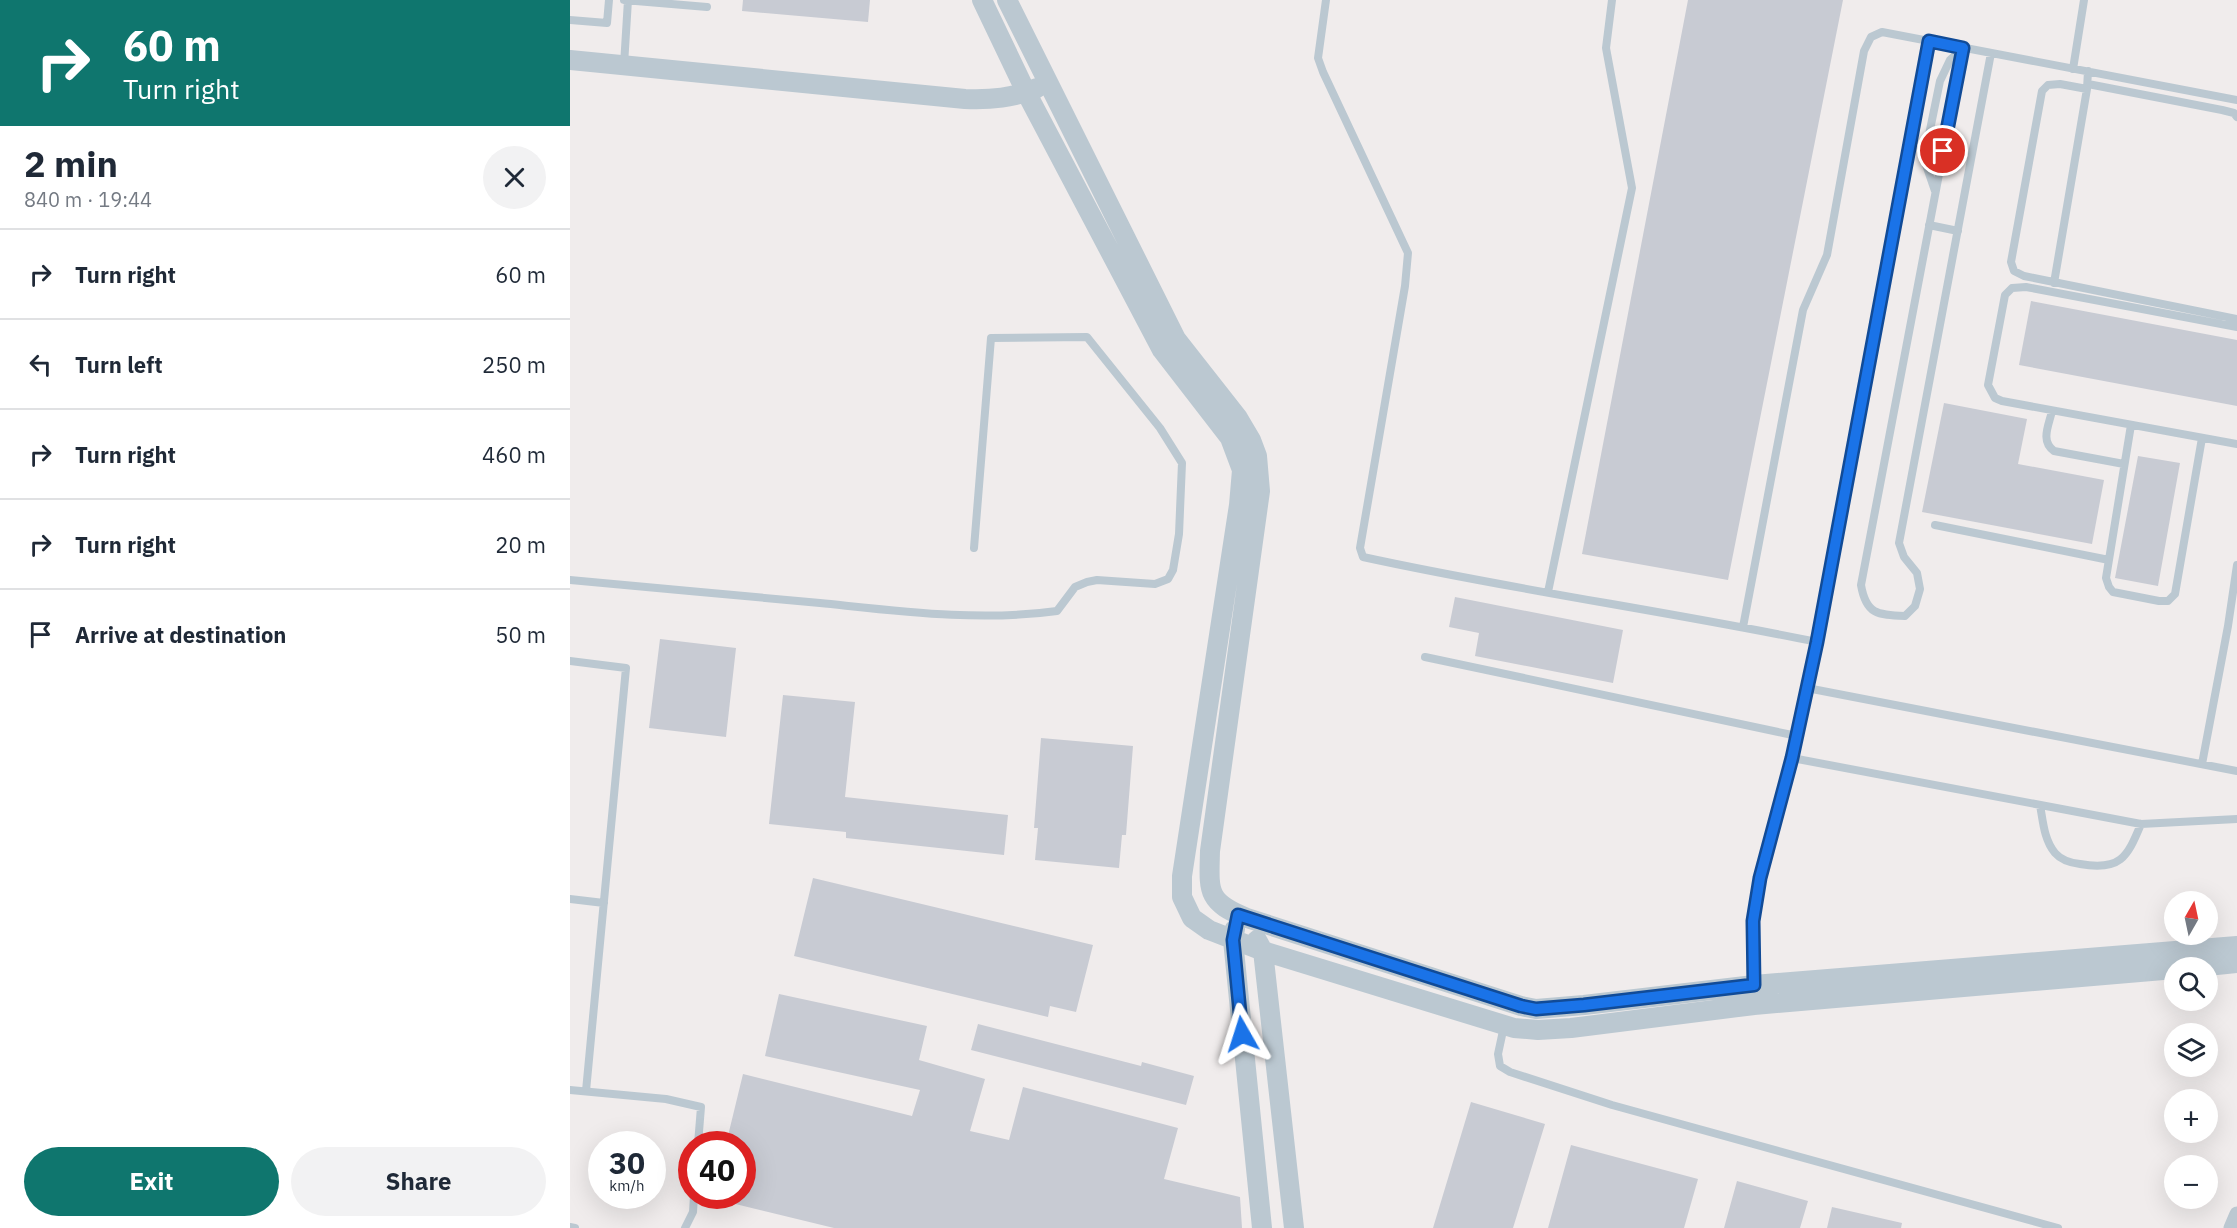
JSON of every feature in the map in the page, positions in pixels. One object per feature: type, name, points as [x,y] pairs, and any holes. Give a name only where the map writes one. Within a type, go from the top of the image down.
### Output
[{"type":"street","points":[[982,0],[1026,92],[1162,350],[1230,438],[1242,470],[1239,505],[1182,876],[1182,897],[1192,918],[1209,930],[1263,951],[1504,1025],[1538,1030],[1571,1028],[1754,1005],[2164,965]]},
{"type":"street","points":[[1007,0],[1176,339],[1238,418],[1257,456],[1260,490],[1210,851],[1209,889],[1221,905],[1243,916],[1536,1009],[1754,985],[2164,965]]},
{"type":"street","points":[[570,60],[965,99],[992,100],[1048,84]]},
{"type":"street","points":[[1243,916],[1233,940],[1262,1228]]},
{"type":"street","points":[[1243,916],[1263,951],[1294,1228]]},
{"type":"street","points":[[2200,957],[2237,946]]},
{"type":"street","points":[[2218,963],[2237,963]]},
{"type":"street","points":[[2231,1228],[2237,1214]]},
{"type":"lane","points":[[570,20],[607,23],[609,0]]},
{"type":"lane","points":[[624,66],[626,0],[707,7]]},
{"type":"lane","points":[[1326,0],[1318,58],[1407,254],[1405,286],[1360,548],[1363,557],[1436,573],[1817,642]]},
{"type":"lane","points":[[1548,592],[1632,188],[1606,48],[1612,0]]},
{"type":"lane","points":[[2073,69],[2084,0]]},
{"type":"lane","points":[[1743,627],[1803,310],[1827,255],[1864,51],[1871,37],[1882,32],[2237,100]]},
{"type":"lane","points":[[1754,1005],[1753,921],[1760,878],[1792,758],[1817,642],[1929,41]]},
{"type":"lane","points":[[1963,48],[1862,585],[1864,600],[1872,610],[1887,615],[1905,616],[1915,606],[1920,589],[1917,573],[1904,557],[1899,543],[1991,53]]},
{"type":"lane","points":[[1936,192],[1924,159],[1940,81],[1950,60],[1963,48]]},
{"type":"lane","points":[[2054,283],[2088,87],[2088,72]]},
{"type":"lane","points":[[2237,117],[2234,113],[2222,110],[2088,87],[2048,85],[2042,91],[2011,262],[2014,271],[2024,276],[2237,319]]},
{"type":"lane","points":[[1929,225],[1958,231]]},
{"type":"lane","points":[[2237,327],[2026,287],[2012,288],[2005,295],[1988,386],[1995,398],[2052,411],[2237,444]]},
{"type":"lane","points":[[570,580],[920,613],[993,615],[1057,611],[1075,587],[1097,580],[1155,584],[1168,579],[1173,570],[1179,534],[1182,463],[1160,429],[1087,337],[991,338],[974,548]]},
{"type":"lane","points":[[2052,411],[2045,440],[2047,446],[2054,451],[2124,464]]},
{"type":"lane","points":[[2131,425],[2106,578],[2109,587],[2114,592],[2159,601],[2168,601],[2175,594],[2202,438]]},
{"type":"lane","points":[[1935,525],[2109,560]]},
{"type":"lane","points":[[2202,764],[2233,627],[2237,565]]},
{"type":"lane","points":[[1425,657],[1797,736]]},
{"type":"lane","points":[[570,661],[626,668],[586,1091]]},
{"type":"lane","points":[[1807,688],[2237,771]]},
{"type":"lane","points":[[1792,758],[2141,824],[2237,819]]},
{"type":"lane","points":[[2040,805],[2046,838],[2056,854],[2067,862],[2094,867],[2113,864],[2130,851],[2141,824]]},
{"type":"lane","points":[[570,899],[604,903]]},
{"type":"lane","points":[[1504,1025],[1498,1054],[1500,1066],[1510,1072],[1623,1108],[2058,1228]]},
{"type":"lane","points":[[570,1090],[666,1099],[701,1107],[699,1131]]},
{"type":"lane","points":[[685,1228],[693,1209]]},
{"type":"lane","points":[[570,1227],[575,1228]]},
{"type":"building","points":[[743,0],[870,0],[868,22],[742,11]]},
{"type":"building","points":[[1688,0],[1843,0],[1728,580],[1582,554]]},
{"type":"building","points":[[2031,301],[2237,340],[2237,406],[2019,365]]},
{"type":"building","points":[[1944,403],[2027,419],[2018,464],[2104,480],[2092,544],[1922,512]]},
{"type":"building","points":[[2138,456],[2180,463],[2158,586],[2115,578]]},
{"type":"building","points":[[1455,597],[1623,630],[1613,683],[1475,656],[1479,633],[1449,627]]},
{"type":"building","points":[[660,639],[736,648],[726,737],[649,728]]},
{"type":"building","points":[[783,695],[855,702],[845,797],[1008,815],[1004,855],[846,838],[846,832],[769,824]]},
{"type":"building","points":[[1041,738],[1133,746],[1126,835],[1122,835],[1119,868],[1035,860],[1038,828],[1034,828]]},
{"type":"building","points":[[813,878],[1093,945],[1076,1012],[1050,1006],[1048,1017],[794,956]]},
{"type":"building","points":[[779,994],[927,1026],[919,1060],[985,1079],[970,1131],[1009,1140],[1023,1087],[1178,1128],[1164,1179],[1240,1197],[1242,1228],[834,1228],[756,1209],[756,1131],[729,1131],[743,1074],[912,1116],[920,1090],[765,1056]]},
{"type":"building","points":[[978,1024],[1141,1066],[1142,1062],[1194,1076],[1186,1105],[971,1050]]},
{"type":"building","points":[[1471,1102],[1545,1124],[1513,1228],[1433,1228]]},
{"type":"building","points":[[1571,1145],[1698,1179],[1684,1228],[1548,1228]]},
{"type":"building","points":[[1737,1181],[1808,1201],[1800,1228],[1724,1228]]},
{"type":"building","points":[[1832,1207],[1902,1223],[1901,1228],[1827,1228]]},
{"type":"route","points":[[1242,1034],[1233,940],[1238,915],[1536,1009],[1754,985],[1753,921],[1760,878],[1792,758],[1817,642],[1929,41],[1963,48],[1943,151]]}]
